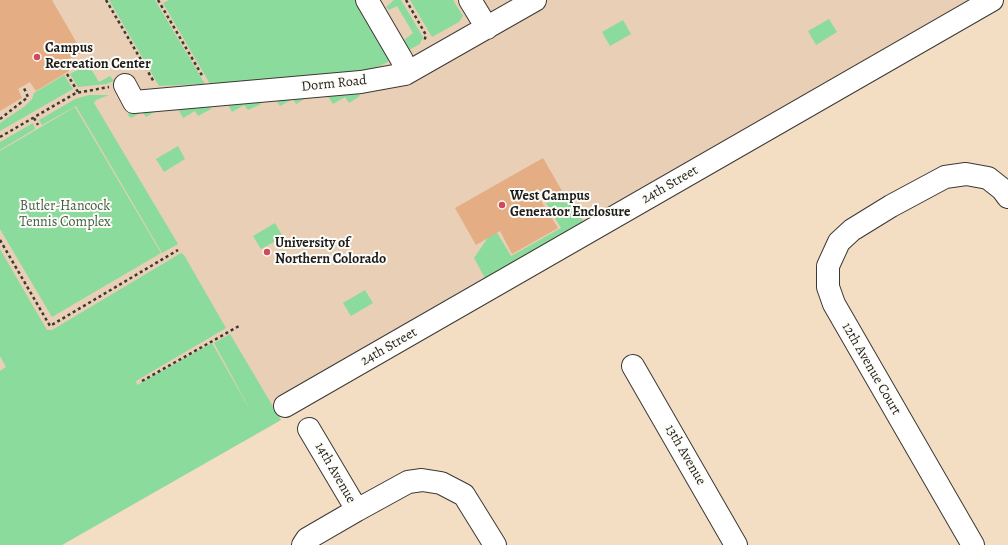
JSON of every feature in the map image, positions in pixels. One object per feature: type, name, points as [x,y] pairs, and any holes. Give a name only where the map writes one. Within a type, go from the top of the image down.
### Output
[{"type":"street","points":[[367,0],[402,60],[405,74]]},
{"type":"street","points":[[470,0],[487,28]]},
{"type":"street","name":"Dorm Road","points":[[125,85],[134,102],[361,82],[405,74],[535,0]]},
{"type":"street","name":"24th Street","points":[[285,406],[992,0]]},
{"type":"street","name":"12th Avenue Court","points":[[973,545],[834,304],[828,287],[828,266],[839,242],[852,230],[919,190],[953,175],[966,174],[988,178],[1002,189],[1008,197]]},
{"type":"street","name":"13th Avenue","points":[[633,366],[736,545]]},
{"type":"street","name":"14th Avenue","points":[[310,429],[356,510],[408,482],[422,480],[441,483],[464,495],[495,545]]},
{"type":"street","points":[[303,545],[307,539],[356,510]]},
{"type":"path","points":[[106,0],[158,89]]},
{"type":"path","points":[[158,0],[204,80]]},
{"type":"path","points":[[406,0],[426,35]]},
{"type":"path","points":[[67,74],[78,92]]},
{"type":"path","points":[[0,137],[78,92],[125,85]]},
{"type":"path","points":[[0,119],[28,97],[24,88]]},
{"type":"path","points":[[34,118],[38,125]]},
{"type":"path","points":[[0,240],[50,326],[178,250]]},
{"type":"path","points":[[142,381],[239,326]]},
{"type":"shaded area","name":"University of Northern Colorado","points":[[0,0],[977,0],[272,402],[281,420],[62,545],[0,545]]},
{"type":"green space","points":[[109,0],[155,0],[205,84],[159,86]]},
{"type":"green space","points":[[169,0],[356,0],[388,57],[388,62],[380,66],[361,71],[210,84],[163,3]]},
{"type":"green space","points":[[394,0],[401,0],[423,37],[420,44],[409,50],[404,40],[413,33],[397,6],[389,10],[386,7]]},
{"type":"green space","points":[[410,0],[453,0],[463,16],[459,22],[432,37]]},
{"type":"green space","points":[[829,19],[837,32],[816,45],[808,31]]},
{"type":"green space","points":[[623,20],[631,34],[610,46],[602,32]]},
{"type":"green space","points":[[88,64],[99,82],[110,76],[114,81],[106,84],[78,87],[70,74]]},
{"type":"green space","points":[[64,75],[73,89],[0,131],[0,123],[25,106],[32,99],[34,93]]},
{"type":"green space","points":[[358,93],[360,96],[349,103],[345,97],[333,104],[327,95]]},
{"type":"green space","points":[[89,95],[109,95],[96,100],[94,103],[178,244],[162,253],[76,106],[42,125],[39,120],[75,99]]},
{"type":"green space","points":[[308,97],[296,104],[293,99],[280,106],[276,100]]},
{"type":"green space","points":[[259,101],[261,104],[248,110],[244,105],[232,112],[227,103]]},
{"type":"green space","points":[[209,105],[211,109],[198,116],[195,111],[183,118],[177,107]]},
{"type":"green space","name":"Butler-Hancock Tennis Complex","points":[[75,107],[161,253],[52,317],[0,229],[0,151]]},
{"type":"green space","points":[[159,109],[146,117],[142,112],[131,118],[128,115],[129,111]]},
{"type":"green space","points":[[33,123],[35,129],[0,150],[0,142]]},
{"type":"green space","points":[[178,146],[185,159],[164,172],[156,159]]},
{"type":"green space","points":[[546,203],[573,203],[584,223],[486,280],[474,258],[489,236],[496,231],[511,256],[561,228]]},
{"type":"green space","points":[[275,223],[283,237],[261,249],[253,236]]},
{"type":"green space","points":[[0,249],[47,330],[52,330],[181,253],[184,255],[226,328],[136,381],[137,385],[212,343],[253,415],[214,343],[230,334],[281,420],[62,545],[0,545],[0,371],[6,367],[0,356]]},
{"type":"green space","points":[[365,290],[373,303],[351,316],[343,303]]},
{"type":"building","name":"Campus Recreation Center","points":[[0,0],[52,0],[82,52],[64,62],[69,71],[36,91],[30,82],[18,89],[22,98],[0,111]]},
{"type":"building","name":"West Campus Generator Enclosure","points":[[543,158],[562,191],[541,201],[558,228],[512,254],[500,231],[476,245],[455,208]]},
{"type":"place","name":"Campus Recreation Center","points":[[37,57]]},
{"type":"place","name":"West Campus Generator Enclosure","points":[[502,205]]},
{"type":"place","name":"University of Northern Colorado","points":[[267,252]]}]
